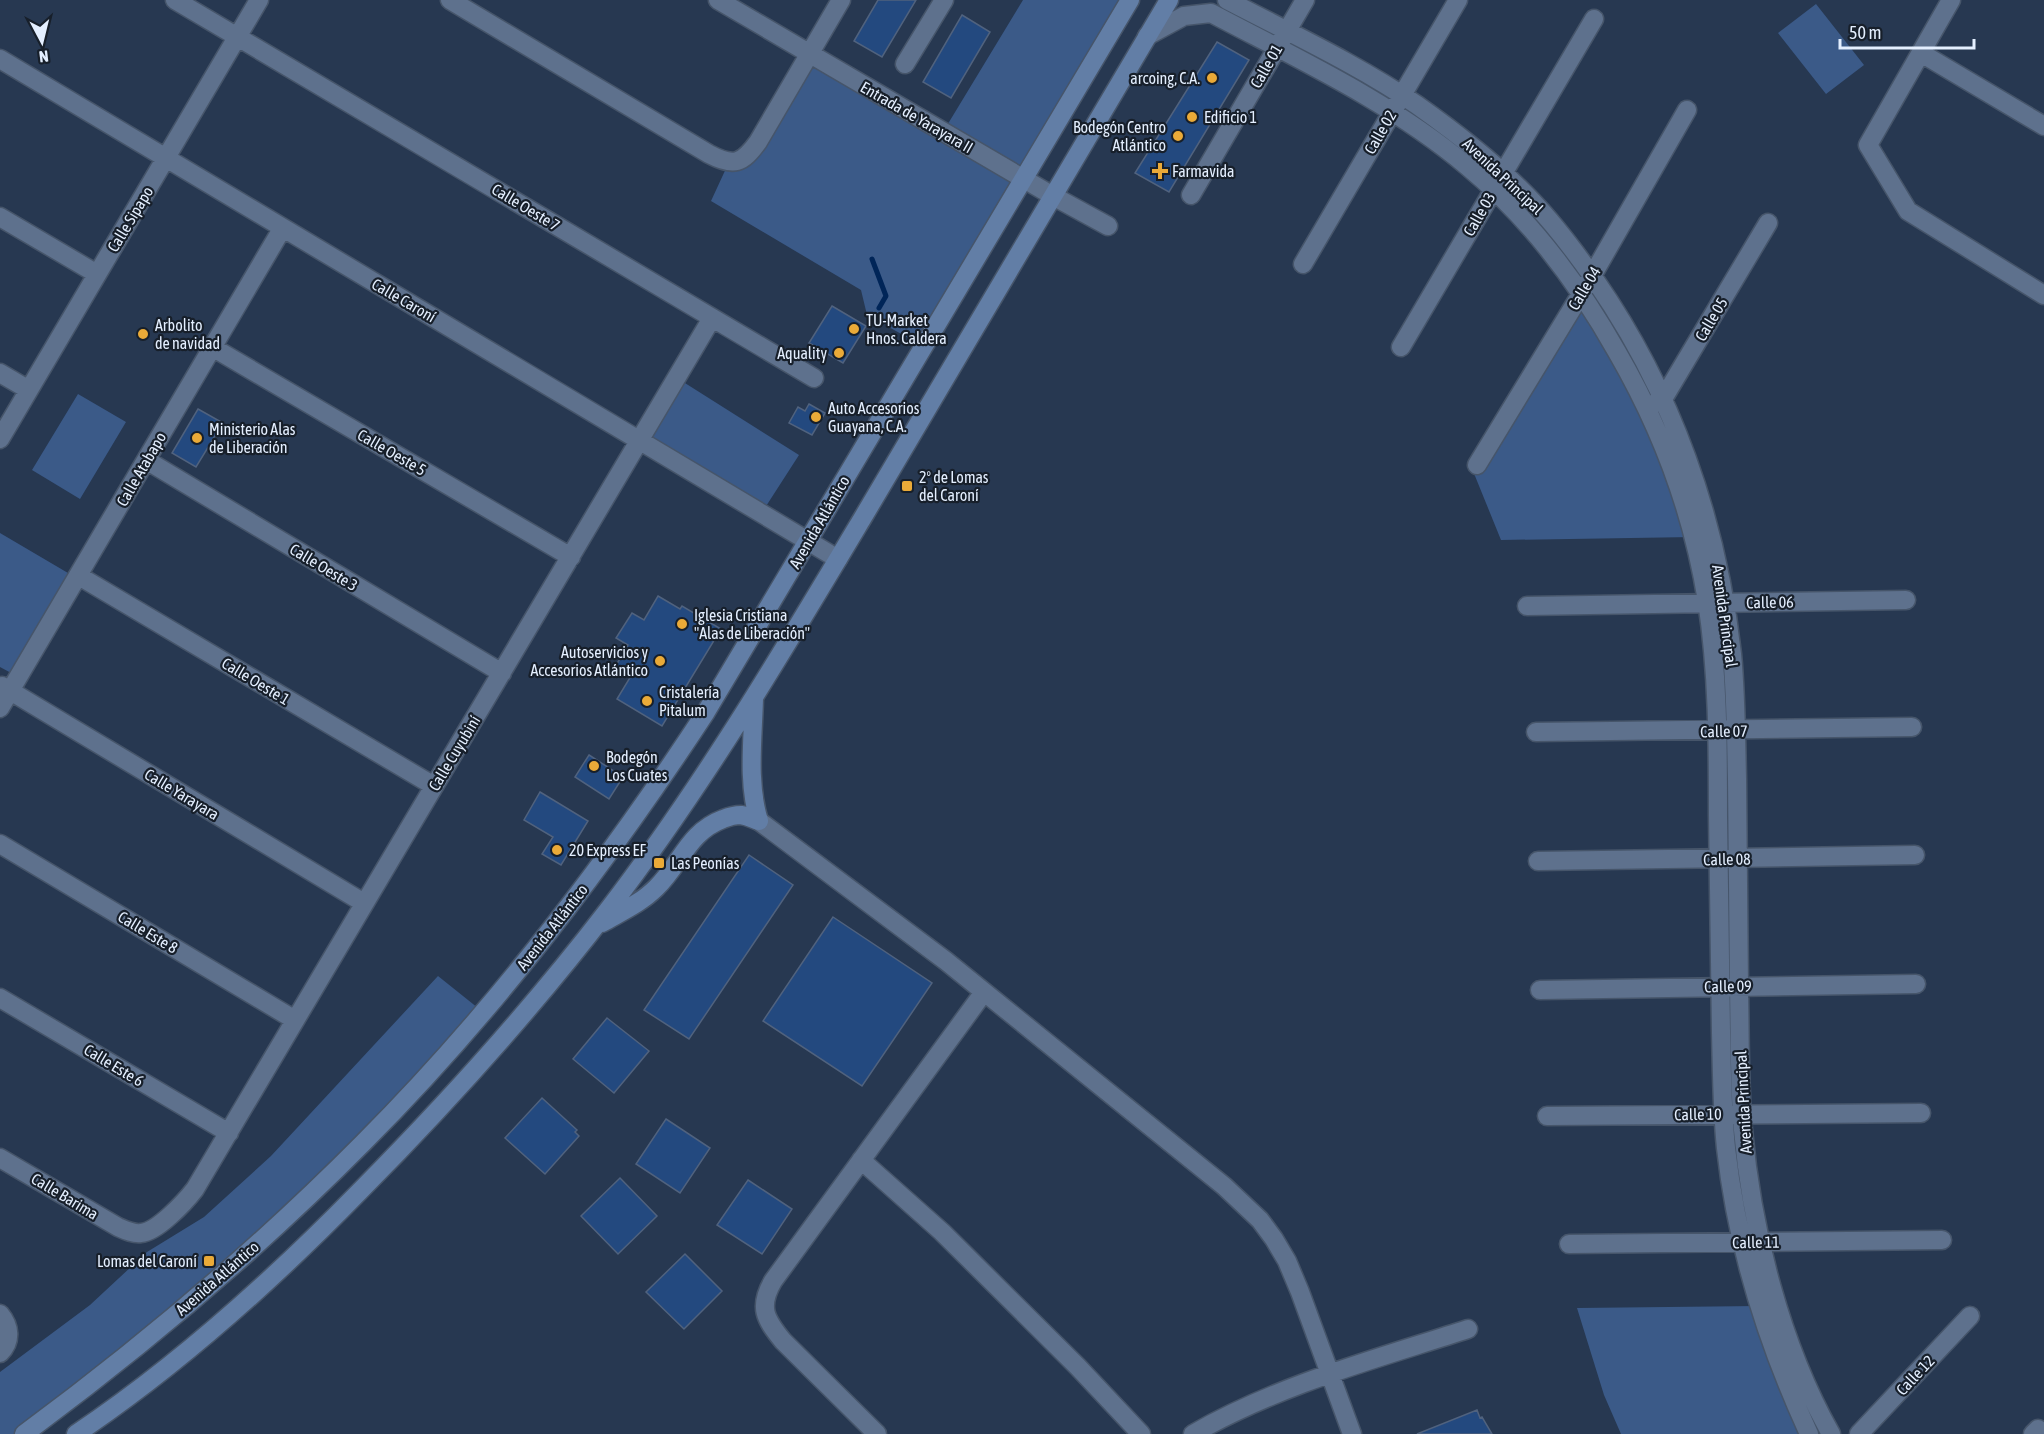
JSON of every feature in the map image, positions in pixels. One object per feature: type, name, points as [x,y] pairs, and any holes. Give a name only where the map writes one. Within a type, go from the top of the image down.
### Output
[{"type":"main road","name":"Avenida Atlántico","points":[[24,1434],[139,1344],[298,1207],[363,1143],[483,1012],[579,893],[667,770],[757,629],[1130,0]]},
{"type":"main road","name":"Avenida Atlántico","points":[[76,1434],[198,1340],[327,1225],[424,1126],[499,1044],[593,929],[686,803],[754,697],[1169,0]]},
{"type":"main road","points":[[754,697],[752,786],[753,803],[759,821]]},
{"type":"main road","points":[[593,929],[655,889],[702,830],[730,817],[741,815],[759,821]]},
{"type":"main road","points":[[53,1412],[70,1434]]},
{"type":"street","name":"Calle Oeste 7","points":[[175,0],[814,378]]},
{"type":"street","name":"Calle Sipapo","points":[[0,439],[259,0]]},
{"type":"street","points":[[450,0],[709,154],[729,162],[745,158],[758,142],[841,0]]},
{"type":"street","name":"Entrada de Yarayara II","points":[[718,0],[1108,226]]},
{"type":"street","points":[[905,63],[944,0]]},
{"type":"street","name":"Avenida Principal","points":[[1227,0],[1401,95],[1456,134],[1503,173],[1549,220],[1592,276],[1625,327],[1663,399],[1702,501],[1716,603],[1714,663],[1723,1114],[1726,1152],[1741,1242],[1758,1306],[1809,1434]]},
{"type":"street","name":"Calle 01","points":[[1191,195],[1305,0]]},
{"type":"street","name":"Calle 02","points":[[1303,264],[1458,0]]},
{"type":"street","points":[[1951,0],[1868,145],[1908,211],[2044,295]]},
{"type":"street","name":"Avenida Principal","points":[[1148,36],[1184,16],[1211,13],[1391,112],[1467,165],[1533,229],[1571,277],[1622,360],[1646,407],[1689,521],[1716,603],[1733,670],[1742,1114],[1748,1171],[1761,1242],[1781,1316],[1811,1393],[1831,1434]]},
{"type":"street","name":"Calle 03","points":[[1401,346],[1594,19]]},
{"type":"street","points":[[1921,53],[2044,126]]},
{"type":"street","name":"Calle Caroní","points":[[0,59],[838,559]]},
{"type":"street","name":"Calle 04","points":[[1477,465],[1592,276],[1687,110]]},
{"type":"street","points":[[0,217],[97,274]]},
{"type":"street","name":"Calle 05","points":[[1663,399],[1768,223]]},
{"type":"street","name":"Calle Atabapo","points":[[0,708],[5,688],[79,576],[282,229]]},
{"type":"street","name":"Calle Cuyubiní","points":[[131,1232],[148,1232],[185,1202],[195,1189],[712,318]]},
{"type":"street","name":"Calle Oeste 5","points":[[212,347],[571,557]]},
{"type":"street","points":[[0,373],[29,390]]},
{"type":"street","points":[[1646,407],[1663,399]]},
{"type":"street","name":"Calle Oeste 3","points":[[146,460],[502,673]]},
{"type":"street","name":"Calle Oeste 1","points":[[79,576],[434,786]]},
{"type":"street","name":"Calle 06","points":[[1527,606],[1906,600]]},
{"type":"street","name":"Calle Yarayara","points":[[5,688],[364,903]]},
{"type":"street","name":"Calle 07","points":[[1536,732],[1912,728]]},
{"type":"street","points":[[759,821],[984,992],[1224,1186],[1260,1220],[1287,1261],[1352,1434]]},
{"type":"street","name":"Calle Este 8","points":[[0,844],[295,1020]]},
{"type":"street","name":"Calle 08","points":[[1538,861],[1915,855]]},
{"type":"street","name":"Calle 09","points":[[1540,990],[1916,984]]},
{"type":"street","points":[[876,1434],[771,1327],[764,1304],[765,1295],[984,992]]},
{"type":"street","name":"Calle Este 6","points":[[0,998],[229,1133]]},
{"type":"street","name":"Calle 10","points":[[1547,1116],[1921,1113]]},
{"type":"street","name":"Calle Barima","points":[[0,1158],[118,1227],[131,1232]]},
{"type":"street","points":[[861,1160],[942,1232],[1078,1367],[1141,1434]]},
{"type":"street","name":"Calle 11","points":[[1569,1244],[1942,1240]]},
{"type":"street","points":[[0,1314],[7,1324],[4,1347]]},
{"type":"street","name":"Calle 12","points":[[1859,1434],[1970,1316]]},
{"type":"street","points":[[1193,1434],[1262,1400],[1468,1329]]},
{"type":"shaded area","points":[[1023,0],[1130,0],[923,346],[867,315],[861,290],[711,201],[729,162],[737,161],[809,54],[943,132]]},
{"type":"shaded area","points":[[1816,4],[1864,65],[1826,94],[1778,33]]},
{"type":"shaded area","points":[[1581,293],[1598,318],[1693,537],[1501,540],[1473,471]]},
{"type":"shaded area","points":[[677,378],[799,455],[761,514],[641,441]]},
{"type":"shaded area","points":[[78,394],[126,422],[80,499],[32,470]]},
{"type":"shaded area","points":[[0,533],[68,573],[13,674],[0,667]]},
{"type":"shaded area","points":[[438,976],[483,1012],[363,1143],[24,1434],[0,1434],[0,1372],[90,1305],[147,1252],[204,1217],[271,1156]]},
{"type":"shaded area","points":[[1758,1306],[1809,1434],[1621,1434],[1604,1395],[1577,1308]]},
{"type":"building","points":[[878,0],[916,0],[882,57],[854,41]]},
{"type":"building","points":[[962,15],[990,32],[951,98],[923,82]]},
{"type":"building","name":"Edificio 1","points":[[1217,42],[1249,60],[1169,192],[1135,173]]},
{"type":"building","points":[[832,306],[866,326],[843,363],[809,343]]},
{"type":"building","points":[[809,404],[825,413],[812,435],[789,423],[798,407],[805,411]]},
{"type":"building","name":"Ministerio Alas de Liberación","points":[[198,409],[223,423],[196,467],[172,453]]},
{"type":"building","points":[[658,596],[680,609],[682,606],[721,629],[662,726],[617,699],[631,676],[615,667],[628,645],[616,638],[632,613],[644,620]]},
{"type":"building","name":"Bodegón Los Cuates","points":[[589,755],[623,777],[609,799],[575,777]]},
{"type":"building","points":[[540,792],[588,821],[561,865],[542,854],[553,837],[524,820]]},
{"type":"building","points":[[749,855],[793,885],[689,1039],[644,1010]]},
{"type":"building","points":[[833,917],[932,983],[862,1086],[763,1021]]},
{"type":"building","points":[[607,1018],[649,1051],[614,1093],[573,1059]]},
{"type":"building","points":[[542,1098],[577,1130],[575,1132],[579,1136],[545,1174],[505,1138]]},
{"type":"building","points":[[666,1119],[710,1148],[680,1193],[636,1164]]},
{"type":"building","points":[[620,1178],[657,1216],[618,1254],[581,1216]]},
{"type":"building","points":[[748,1180],[792,1209],[762,1254],[717,1225]]},
{"type":"building","points":[[685,1254],[722,1291],[684,1329],[646,1292]]},
{"type":"building","points":[[1477,1410],[1492,1434],[1417,1434]]},
{"type":"waterway","points":[[872,259],[886,296],[879,308]]},
{"type":"place","name":"arcoing, C.A.","points":[[1212,78]]},
{"type":"place","name":"Edificio 1","points":[[1192,117]]},
{"type":"place","name":"Bodegón Centro Atlántico","points":[[1178,136]]},
{"type":"place","name":"Farmavida","points":[[1160,171]]},
{"type":"place","name":"TU-Market Hnos. Caldera","points":[[854,329]]},
{"type":"place","name":"Arbolito de navidad","points":[[143,334]]},
{"type":"place","name":"Aquality","points":[[839,353]]},
{"type":"place","name":"Auto Accesorios Guayana, C.A.","points":[[816,417]]},
{"type":"place","name":"Ministerio Alas de Liberación","points":[[197,438]]},
{"type":"place","name":"2° de Lomas del Caroní","points":[[907,486]]},
{"type":"place","name":"Iglesia Cristiana \"Alas de Liberación\"","points":[[682,624]]},
{"type":"place","name":"Autoservicios y Accesorios Atlántico","points":[[660,661]]},
{"type":"place","name":"Cristalería Pitalum","points":[[647,701]]},
{"type":"place","name":"Bodegón Los Cuates","points":[[594,766]]},
{"type":"place","name":"20 Express EF","points":[[557,850]]},
{"type":"place","name":"Las Peonías","points":[[659,863]]},
{"type":"place","name":"Lomas del Caroní","points":[[209,1261]]}]
